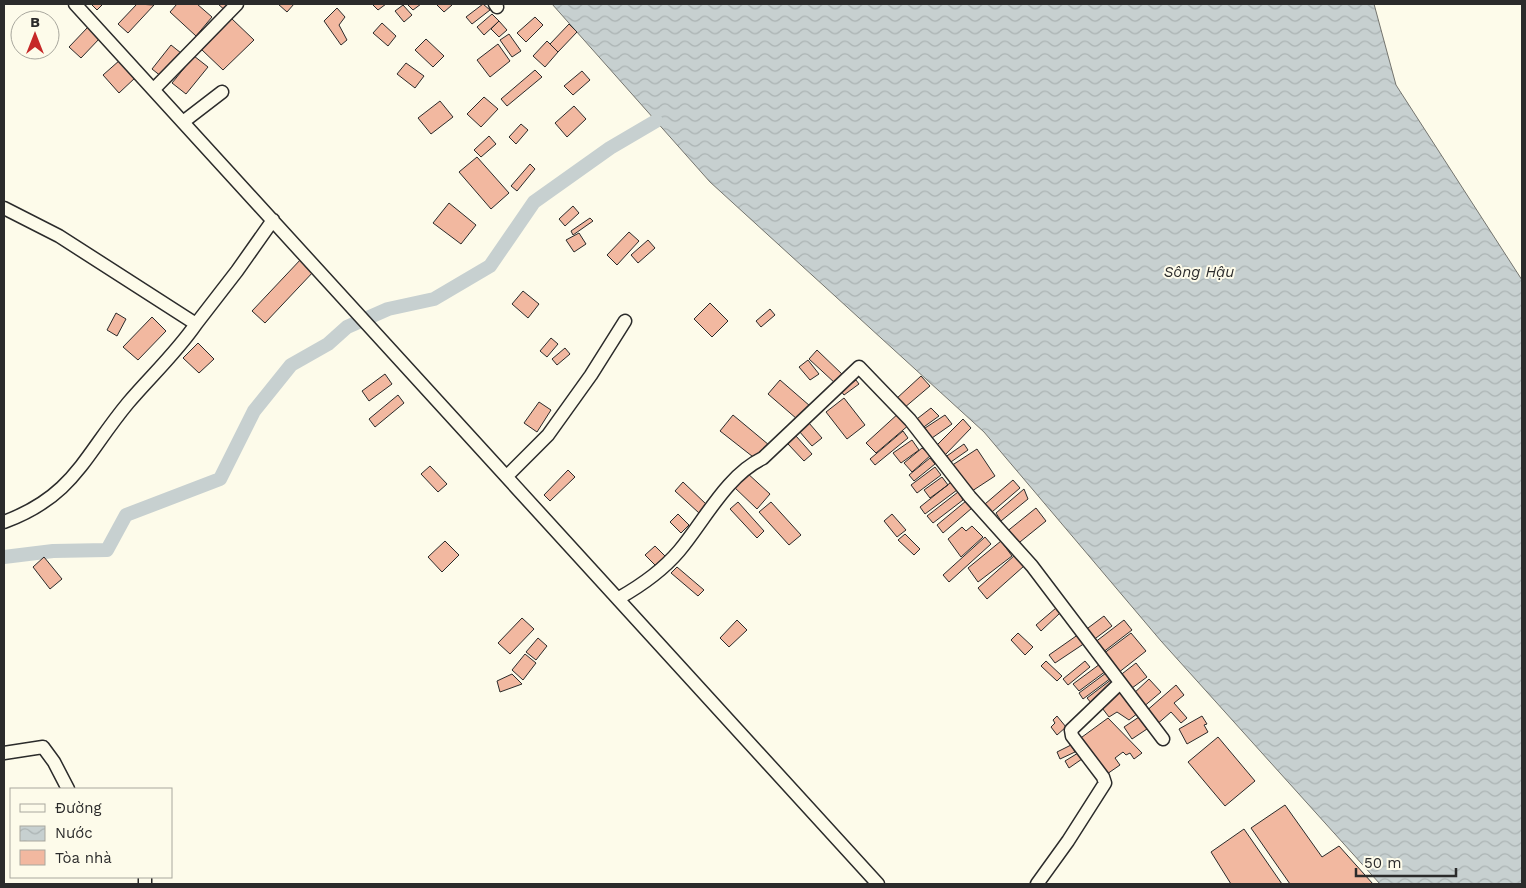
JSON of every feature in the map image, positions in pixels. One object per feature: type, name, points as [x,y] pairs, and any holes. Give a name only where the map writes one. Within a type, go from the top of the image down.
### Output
[{"type":"street","points":[[75,4],[878,884]]},
{"type":"street","points":[[154,89],[238,4]]},
{"type":"street","points":[[183,122],[222,92]]},
{"type":"street","points":[[4,208],[59,236],[196,324]]},
{"type":"street","points":[[4,522],[37,508],[68,483],[84,465],[111,423],[140,388],[180,347],[273,220]]},
{"type":"street","points":[[507,476],[548,435],[591,375],[625,321]]},
{"type":"street","points":[[619,598],[650,580],[678,552],[718,500],[749,465],[763,458],[859,367],[910,420],[970,497],[1032,566],[1163,739]]},
{"type":"street","points":[[1037,884],[1105,783],[1103,777],[1072,736],[1071,730],[1120,683]]},
{"type":"street","points":[[4,753],[43,747],[54,762],[67,788]]},
{"type":"water","name":"Sông Hậu","points":[[552,4],[1374,4],[1396,85],[1522,280],[1522,884],[1380,884],[1161,641],[984,432],[710,182]]},
{"type":"building","points":[[91,4],[103,4],[97,10]]},
{"type":"building","points":[[137,4],[154,5],[128,33],[118,24]]},
{"type":"building","points":[[177,4],[197,4],[212,17],[196,36],[170,12]]},
{"type":"building","points":[[218,4],[234,4],[227,12]]},
{"type":"building","points":[[278,4],[294,4],[287,12]]},
{"type":"building","points":[[372,4],[386,4],[378,10]]},
{"type":"building","points":[[407,4],[421,4],[413,10]]},
{"type":"building","points":[[436,4],[451,4],[452,5],[444,12]]},
{"type":"building","points":[[483,4],[490,10],[472,24],[466,17]]},
{"type":"building","points":[[403,5],[412,15],[404,22],[395,11]]},
{"type":"building","points":[[337,8],[345,17],[339,25],[347,40],[341,45],[324,21]]},
{"type":"building","points":[[492,14],[499,21],[484,35],[477,27]]},
{"type":"building","points":[[535,17],[543,25],[526,42],[517,33]]},
{"type":"building","points":[[231,18],[254,40],[223,70],[201,49]]},
{"type":"building","points":[[499,21],[507,30],[499,37],[491,29]]},
{"type":"building","points":[[382,23],[396,36],[388,46],[373,33]]},
{"type":"building","points":[[569,24],[577,32],[558,52],[550,44]]},
{"type":"building","points":[[88,27],[100,38],[81,58],[69,47]]},
{"type":"building","points":[[509,34],[521,51],[512,57],[500,40]]},
{"type":"building","points":[[426,39],[444,56],[433,67],[415,50]]},
{"type":"building","points":[[547,41],[558,52],[545,67],[533,56]]},
{"type":"building","points":[[498,44],[510,61],[490,77],[477,60]]},
{"type":"building","points":[[171,45],[181,53],[162,77],[152,69]]},
{"type":"building","points":[[194,56],[208,67],[186,94],[172,83]]},
{"type":"building","points":[[120,60],[136,77],[119,93],[103,75]]},
{"type":"building","points":[[406,63],[424,76],[415,88],[397,74]]},
{"type":"building","points":[[535,70],[542,77],[507,106],[501,99]]},
{"type":"building","points":[[582,71],[590,80],[573,95],[564,86]]},
{"type":"building","points":[[484,97],[498,109],[481,127],[467,114]]},
{"type":"building","points":[[440,101],[453,117],[431,134],[418,118]]},
{"type":"building","points":[[574,106],[586,119],[567,137],[555,123]]},
{"type":"building","points":[[521,124],[528,130],[516,144],[509,137]]},
{"type":"building","points":[[489,136],[496,144],[481,157],[474,150]]},
{"type":"building","points":[[477,157],[509,193],[491,209],[459,172]]},
{"type":"building","points":[[530,164],[535,169],[517,191],[511,186]]},
{"type":"building","points":[[449,203],[476,225],[461,244],[433,223]]},
{"type":"building","points":[[573,206],[579,213],[565,226],[559,219]]},
{"type":"building","points":[[590,218],[593,221],[573,235],[571,231]]},
{"type":"building","points":[[629,232],[639,241],[617,265],[607,255]]},
{"type":"building","points":[[579,233],[586,244],[574,252],[566,240]]},
{"type":"building","points":[[648,240],[655,248],[638,263],[631,255]]},
{"type":"building","points":[[302,258],[315,270],[265,323],[252,311]]},
{"type":"building","points":[[523,291],[539,304],[528,318],[512,304]]},
{"type":"building","points":[[710,303],[728,321],[712,337],[694,319]]},
{"type":"building","points":[[770,309],[775,315],[761,327],[756,321]]},
{"type":"building","points":[[116,313],[126,319],[117,336],[107,330]]},
{"type":"building","points":[[152,317],[166,331],[138,360],[123,347]]},
{"type":"building","points":[[551,338],[558,344],[547,357],[540,351]]},
{"type":"building","points":[[198,343],[214,359],[199,373],[183,358]]},
{"type":"building","points":[[565,348],[570,354],[557,365],[552,359]]},
{"type":"building","points":[[817,350],[844,376],[836,384],[809,359]]},
{"type":"building","points":[[808,360],[819,374],[810,380],[799,367]]},
{"type":"building","points":[[385,374],[392,384],[369,401],[362,391]]},
{"type":"building","points":[[921,376],[930,386],[904,408],[896,399]]},
{"type":"building","points":[[780,380],[810,406],[797,419],[768,394]]},
{"type":"building","points":[[856,380],[859,384],[844,395],[841,391]]},
{"type":"building","points":[[398,395],[404,403],[375,427],[369,419]]},
{"type":"building","points":[[844,398],[865,425],[847,439],[826,412]]},
{"type":"building","points":[[539,402],[551,410],[537,432],[524,423]]},
{"type":"building","points":[[931,408],[939,416],[921,429],[913,422]]},
{"type":"building","points":[[900,412],[910,424],[876,453],[866,443]]},
{"type":"building","points":[[733,415],[769,445],[757,460],[720,431]]},
{"type":"building","points":[[945,415],[952,424],[932,438],[925,428]]},
{"type":"building","points":[[963,419],[971,428],[945,455],[936,446]]},
{"type":"building","points":[[809,423],[822,438],[812,446],[799,431]]},
{"type":"building","points":[[903,431],[908,438],[875,465],[870,459]]},
{"type":"building","points":[[796,436],[812,454],[804,461],[788,444]]},
{"type":"building","points":[[912,440],[919,450],[901,463],[893,453]]},
{"type":"building","points":[[964,444],[968,450],[948,464],[944,458]]},
{"type":"building","points":[[922,448],[931,455],[912,472],[904,463]]},
{"type":"building","points":[[977,449],[995,476],[969,493],[951,466]]},
{"type":"building","points":[[930,458],[935,464],[914,481],[909,475]]},
{"type":"building","points":[[430,466],[447,484],[438,492],[421,474]]},
{"type":"building","points":[[935,467],[941,475],[917,493],[911,485]]},
{"type":"building","points":[[568,470],[575,477],[550,501],[544,495]]},
{"type":"building","points":[[746,472],[770,494],[757,509],[733,486]]},
{"type":"building","points":[[942,477],[948,485],[930,498],[924,490]]},
{"type":"building","points":[[955,479],[961,487],[925,514],[920,507]]},
{"type":"building","points":[[1013,480],[1020,488],[992,512],[985,504]]},
{"type":"building","points":[[683,482],[707,505],[699,513],[675,491]]},
{"type":"building","points":[[1024,489],[1028,499],[1001,521],[996,513]]},
{"type":"building","points":[[958,492],[963,500],[933,523],[927,516]]},
{"type":"building","points":[[966,501],[972,508],[943,533],[937,525]]},
{"type":"building","points":[[738,502],[764,531],[757,538],[730,509]]},
{"type":"building","points":[[771,502],[801,535],[789,545],[759,512]]},
{"type":"building","points":[[1036,508],[1046,521],[1015,546],[1005,533]]},
{"type":"building","points":[[678,514],[689,525],[681,533],[670,522]]},
{"type":"building","points":[[892,514],[906,530],[897,537],[884,521]]},
{"type":"building","points":[[972,526],[983,537],[961,557],[948,539],[962,527],[966,531]]},
{"type":"building","points":[[905,534],[920,549],[914,555],[898,540]]},
{"type":"building","points":[[985,537],[991,544],[949,582],[943,575]]},
{"type":"building","points":[[445,541],[459,555],[442,572],[428,557]]},
{"type":"building","points":[[1001,541],[1012,556],[978,582],[968,568]]},
{"type":"building","points":[[655,546],[668,559],[658,568],[645,555]]},
{"type":"building","points":[[1015,555],[1024,566],[987,599],[978,588]]},
{"type":"building","points":[[44,557],[62,579],[50,589],[33,567]]},
{"type":"building","points":[[677,567],[704,590],[698,596],[671,573]]},
{"type":"building","points":[[1056,608],[1060,613],[1041,631],[1036,625]]},
{"type":"building","points":[[1104,616],[1112,626],[1092,641],[1084,631]]},
{"type":"building","points":[[522,618],[534,629],[510,654],[498,643]]},
{"type":"building","points":[[737,620],[747,630],[729,647],[720,638]]},
{"type":"building","points":[[1124,620],[1132,630],[1102,653],[1094,643]]},
{"type":"building","points":[[1018,633],[1033,647],[1025,655],[1011,640]]},
{"type":"building","points":[[1131,633],[1146,651],[1118,673],[1103,654]]},
{"type":"building","points":[[1079,634],[1085,643],[1055,663],[1049,655]]},
{"type":"building","points":[[538,638],[547,646],[536,660],[526,652]]},
{"type":"building","points":[[525,654],[536,663],[523,680],[512,670]]},
{"type":"building","points":[[1046,661],[1062,676],[1057,681],[1041,666]]},
{"type":"building","points":[[1085,661],[1090,667],[1068,685],[1063,679]]},
{"type":"building","points":[[1136,663],[1147,677],[1128,691],[1118,677]]},
{"type":"building","points":[[1100,664],[1106,671],[1079,691],[1073,684]]},
{"type":"building","points":[[1106,673],[1111,678],[1083,699],[1079,693]]},
{"type":"building","points":[[512,674],[522,684],[500,692],[497,681]]},
{"type":"building","points":[[1112,679],[1116,684],[1092,704],[1087,698]]},
{"type":"building","points":[[1149,679],[1161,692],[1142,708],[1131,696]]},
{"type":"building","points":[[1176,685],[1184,695],[1174,703],[1187,718],[1181,723],[1171,712],[1155,726],[1144,713]]},
{"type":"building","points":[[1120,688],[1138,713],[1129,720],[1117,712],[1109,717],[1099,704]]},
{"type":"building","points":[[1142,715],[1150,727],[1132,739],[1124,727]]},
{"type":"building","points":[[1057,716],[1066,727],[1057,735],[1051,727],[1055,723],[1053,720]]},
{"type":"building","points":[[1202,716],[1207,724],[1204,725],[1208,732],[1187,744],[1179,729]]},
{"type":"building","points":[[1108,718],[1142,753],[1134,759],[1130,753],[1126,755],[1123,752],[1115,758],[1120,765],[1107,774],[1078,740]]},
{"type":"building","points":[[1218,737],[1255,781],[1225,806],[1188,762]]},
{"type":"building","points":[[1071,745],[1075,752],[1060,759],[1057,752]]},
{"type":"building","points":[[1078,753],[1082,759],[1069,768],[1065,761]]},
{"type":"building","points":[[1285,805],[1322,857],[1339,846],[1373,884],[1290,884],[1251,828]]},
{"type":"building","points":[[1244,829],[1282,884],[1231,884],[1211,852]]},
{"type":"waterway","points":[[4,557],[53,551],[107,550],[126,515],[220,479],[254,411],[291,365],[328,344],[347,327],[388,309],[434,299],[490,266],[534,202],[610,148],[656,121]]}]
